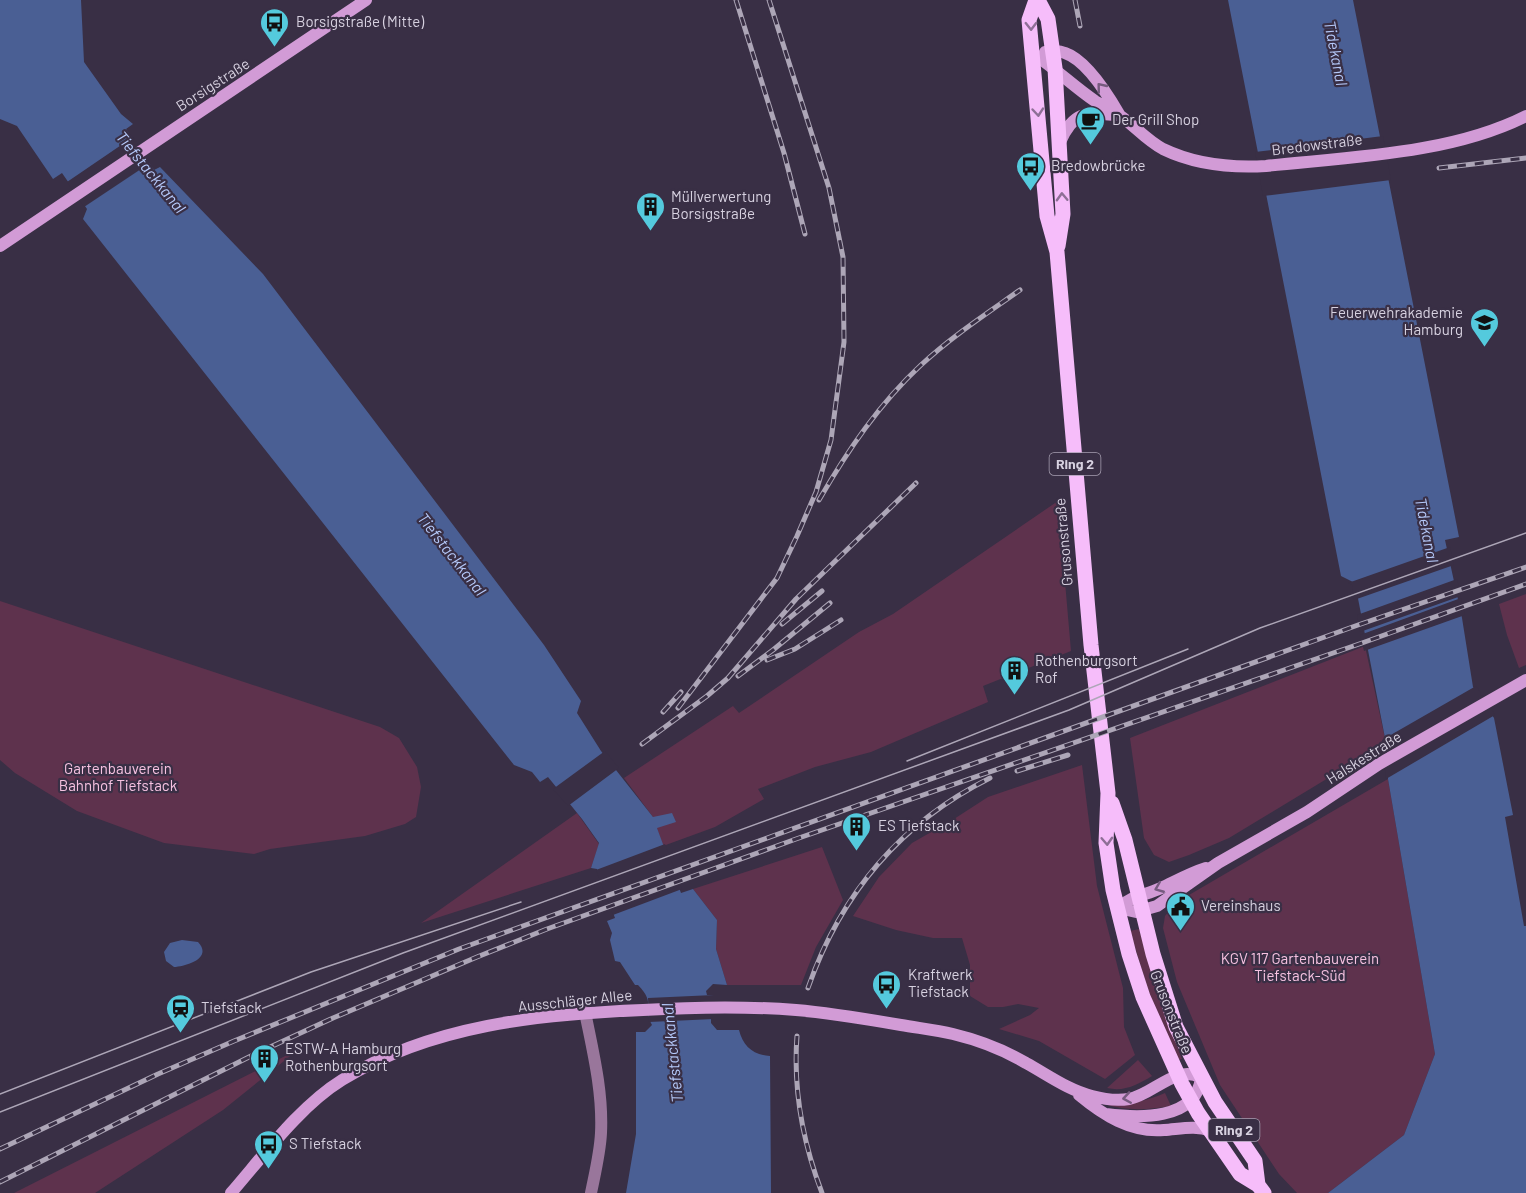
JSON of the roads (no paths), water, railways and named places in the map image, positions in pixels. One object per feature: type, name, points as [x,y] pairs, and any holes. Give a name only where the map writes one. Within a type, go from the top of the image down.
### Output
[{"type":"main road","name":"Grusonstraße","points":[[1037,0],[1048,19],[1055,68],[1063,214],[1057,252]]},
{"type":"main road","name":"Grusonstraße","points":[[1037,0],[1029,20],[1047,216],[1057,252],[1091,645],[1108,793],[1106,843],[1118,908],[1143,997],[1177,1075],[1191,1101]]},
{"type":"main road","name":"Grusonstraße","points":[[1108,793],[1125,840],[1161,983],[1176,1027],[1201,1078]]},
{"type":"main road","name":"Ring 2","points":[[1201,1078],[1255,1161],[1258,1190]]},
{"type":"main road","name":"Ring 2","points":[[1191,1101],[1240,1174],[1258,1190]]},
{"type":"street","name":"Borsigstraße","points":[[0,246],[366,0]]},
{"type":"street","points":[[1032,54],[1053,51]]},
{"type":"street","name":"Bredowstraße","points":[[1053,51],[1064,52],[1078,62],[1104,90],[1120,115]]},
{"type":"street","name":"Bredowstraße","points":[[1032,54],[1055,68],[1094,100],[1120,115],[1147,138],[1163,148],[1199,161],[1246,168],[1397,151],[1467,139],[1503,127],[1526,116]]},
{"type":"street","points":[[1060,142],[1068,126],[1081,115],[1093,113],[1120,115]]},
{"type":"street","name":"Halskestraße","points":[[1142,912],[1157,906],[1218,863],[1307,812],[1379,764],[1526,680]]},
{"type":"street","name":"Halskestraße","points":[[1118,908],[1137,895],[1159,889],[1190,873],[1218,863]]},
{"type":"street","points":[[1118,908],[1142,912]]},
{"type":"street","name":"Ausschläger Allee","points":[[231,1193],[309,1108],[332,1087],[355,1073],[399,1052],[457,1033],[585,1012],[714,1007],[804,1011],[953,1034],[1011,1055],[1073,1090],[1120,1123],[1137,1129],[1160,1131],[1197,1128],[1211,1131]]},
{"type":"street","points":[[585,1012],[602,1112],[600,1146],[591,1193]]},
{"type":"street","points":[[1106,1114],[1121,1116],[1179,1109],[1191,1101],[1201,1078],[1188,1073],[1177,1075]]},
{"type":"street","name":"Ausschläger Allee","points":[[1073,1090],[1102,1098],[1130,1099],[1177,1075]]},
{"type":"water","name":"Tiefstackkanal","points":[[0,0],[81,0],[84,62],[121,114],[133,124],[126,129],[154,170],[160,167],[263,274],[544,645],[581,701],[577,713],[601,751],[653,817],[672,813],[676,822],[657,828],[681,893],[693,889],[717,920],[716,949],[727,985],[713,984],[706,991],[707,995],[714,995],[714,1019],[711,1019],[711,1023],[717,1030],[739,1030],[743,1041],[750,1049],[770,1056],[771,1193],[626,1193],[636,1134],[636,1032],[645,1032],[652,1025],[647,997],[638,985],[635,985],[620,962],[615,961],[610,940],[612,933],[607,921],[615,918],[597,869],[591,868],[599,843],[548,777],[540,782],[532,772],[514,765],[83,219],[87,209],[62,173],[53,179],[17,126],[0,119]]},
{"type":"water","name":"Tidekanal","points":[[1228,0],[1353,0],[1459,537],[1445,540],[1462,618],[1473,687],[1494,718],[1513,815],[1505,817],[1524,926],[1526,926],[1526,1193],[1328,1193],[1404,1135],[1435,1054],[1388,779],[1386,743],[1355,583],[1341,576]]},
{"type":"water","points":[[182,940],[198,942],[202,953],[191,963],[174,967],[166,961],[164,952],[170,943]]},
{"type":"tram line","points":[[0,1112],[403,953],[1069,710],[1260,628],[1526,533]]},
{"type":"tram line","points":[[907,761],[1188,649]]},
{"type":"tram line","points":[[0,1094],[311,972],[521,902]]},
{"type":"railway","points":[[736,0],[784,153],[805,234]]},
{"type":"railway","points":[[678,708],[777,578],[797,536],[816,492],[831,440],[844,342],[843,257],[829,188],[769,0]]},
{"type":"railway","points":[[1075,0],[1080,26]]},
{"type":"railway","points":[[1439,168],[1526,158]]},
{"type":"railway","points":[[819,500],[865,428],[906,380],[944,345],[1020,290]]},
{"type":"railway","points":[[642,744],[728,678],[796,599],[916,483]]},
{"type":"railway","points":[[0,1149],[158,1074],[459,949],[1358,625],[1526,567]]},
{"type":"railway","points":[[0,1182],[251,1056],[333,1018],[547,929],[796,839],[1526,584]]},
{"type":"railway","points":[[782,624],[822,591]]},
{"type":"railway","points":[[738,676],[830,603]]},
{"type":"railway","points":[[767,660],[795,649],[841,620]]},
{"type":"railway","points":[[663,712],[681,692]]},
{"type":"railway","points":[[1017,771],[1068,755]]},
{"type":"railway","points":[[808,988],[838,921],[856,892],[878,864],[928,816],[990,778]]},
{"type":"railway","points":[[797,1036],[796,1056],[801,1116],[822,1193]]},
{"type":"place","name":"Borsigstraße (Mitte)","points":[[275,48]]},
{"type":"place","name":"Der Grill Shop","points":[[1091,146]]},
{"type":"place","name":"Bredowbrücke","points":[[1030,192]]},
{"type":"place","name":"Müllverwertung Borsigstraße","points":[[650,232]]},
{"type":"place","name":"Feuerwehrakademie Hamburg","points":[[1484,348]]},
{"type":"place","name":"Rothenburgsort Rof","points":[[1014,696]]},
{"type":"place","name":"ES Tiefstack","points":[[857,852]]},
{"type":"place","name":"Vereinshaus","points":[[1180,932]]},
{"type":"place","name":"Kraftwerk Tiefstack","points":[[887,1010]]},
{"type":"place","name":"Tiefstack","points":[[180,1034]]},
{"type":"place","name":"ESTW-A Hamburg Rothenburgsort","points":[[264,1084]]},
{"type":"place","name":"S Tiefstack","points":[[268,1170]]},
{"type":"park label","name":"Gartenbauverein Bahnhof Tiefstack","points":[[118,778]]},
{"type":"park label","name":"KGV 117 Gartenbauverein Tiefstack-Süd","points":[[1300,968]]}]
